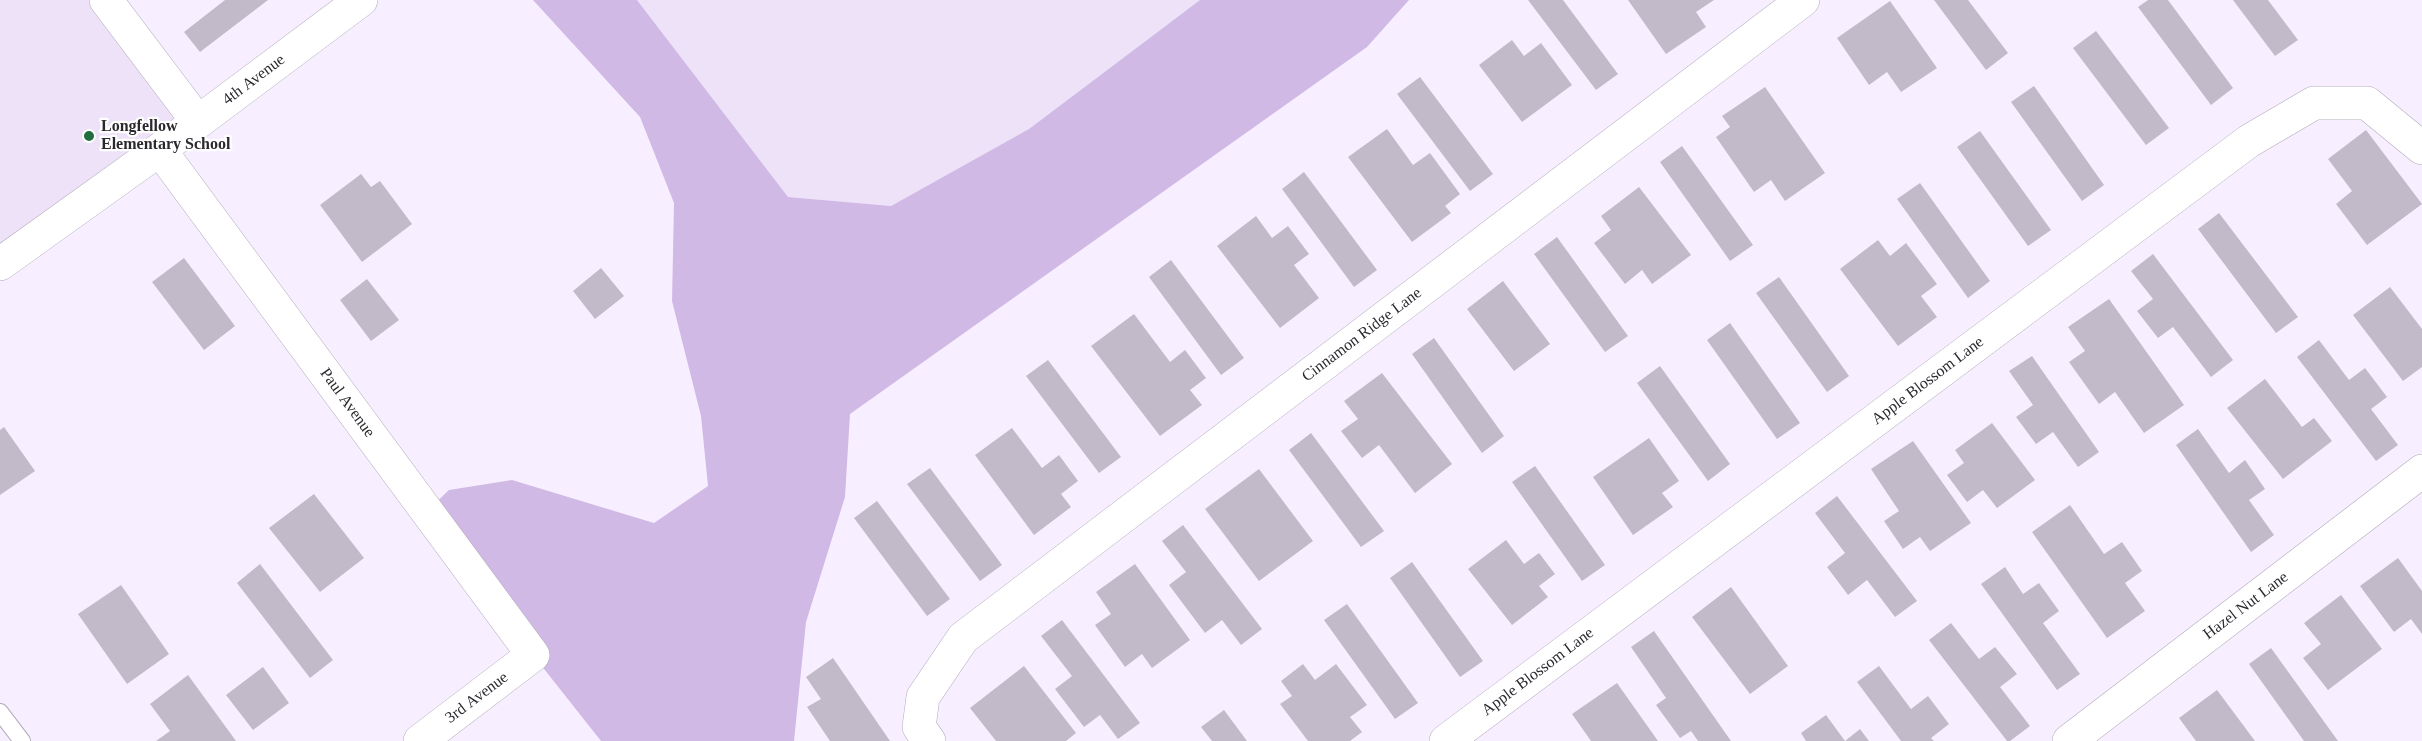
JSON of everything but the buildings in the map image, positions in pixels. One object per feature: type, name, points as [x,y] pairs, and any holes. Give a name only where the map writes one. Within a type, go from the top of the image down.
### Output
[{"type":"street","points":[[106,0],[198,122]]},
{"type":"street","name":"4th Avenue","points":[[0,264],[160,150],[361,0]]},
{"type":"street","name":"Cinnamon Ridge Lane","points":[[929,741],[919,727],[923,697],[963,638],[1803,0]]},
{"type":"street","name":"Apple Blossom Lane","points":[[1446,741],[2249,141],[2314,103],[2367,103],[2422,148]]},
{"type":"street","name":"Paul Avenue","points":[[160,150],[533,655]]},
{"type":"street","name":"Hazel Nut Lane","points":[[2069,741],[2422,471]]},
{"type":"street","name":"3rd Avenue","points":[[420,741],[533,655]]},
{"type":"lane","points":[[0,712],[22,741]]},
{"type":"shaded area","name":"Longfellow Elementary School","points":[[0,0],[106,0],[198,122],[0,267]]},
{"type":"shaded area","points":[[533,0],[637,0],[788,197],[891,206],[1029,129],[1200,0],[1409,0],[1367,47],[850,414],[845,497],[806,622],[794,741],[601,741],[533,655],[427,511],[449,490],[512,480],[654,523],[708,486],[701,416],[672,301],[674,203],[640,117]]},
{"type":"shaded area","points":[[637,0],[1200,0],[1029,129],[891,206],[788,197]]},
{"type":"place","name":"Longfellow Elementary School","points":[[89,136]]}]
